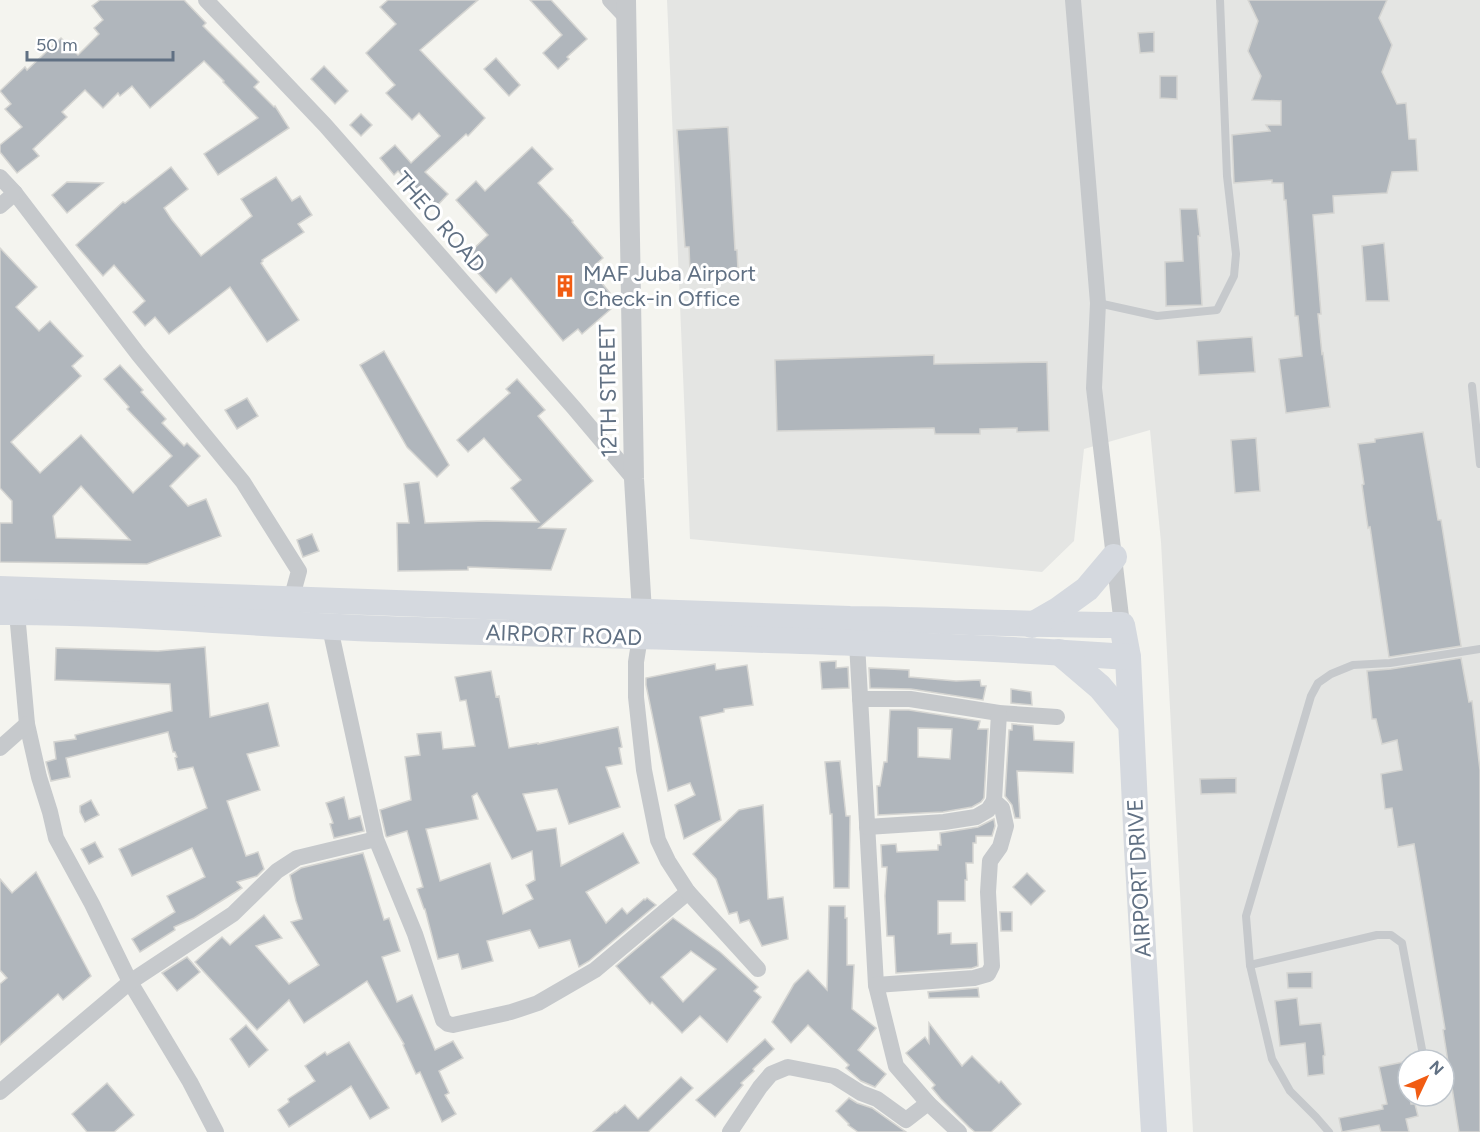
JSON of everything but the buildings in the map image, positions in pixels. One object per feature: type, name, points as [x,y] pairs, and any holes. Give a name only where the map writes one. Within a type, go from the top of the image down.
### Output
[{"type":"main road","points":[[1032,625],[1087,589],[1114,557]]},
{"type":"main road","name":"AIRPORT ROAD","points":[[0,589],[1032,625],[1122,625]]},
{"type":"main road","name":"AIRPORT ROAD","points":[[10,612],[155,617],[330,628],[857,643],[1128,657]]},
{"type":"main road","name":"AIRPORT DRIVE","points":[[1122,625],[1128,657],[1154,1132]]},
{"type":"main road","points":[[1059,652],[1100,687],[1130,723]]},
{"type":"street","name":"THEO ROAD","points":[[206,0],[325,125],[634,479]]},
{"type":"street","points":[[610,0],[626,9]]},
{"type":"street","points":[[1073,0],[1098,303],[1094,388],[1122,625]]},
{"type":"street","name":"12TH STREET","points":[[626,9],[634,479],[642,612],[639,638]]},
{"type":"street","points":[[0,177],[15,193],[138,354],[243,482],[299,571],[291,600]]},
{"type":"street","points":[[0,206],[15,193]]},
{"type":"street","points":[[10,612],[18,624],[27,724],[56,838],[92,904],[130,982],[190,1083],[216,1132]]},
{"type":"street","points":[[330,628],[376,838],[411,924],[443,1020],[453,1025],[511,1012],[538,1003],[596,970],[688,892]]},
{"type":"street","points":[[639,638],[636,697],[644,770],[657,840],[688,892],[758,969]]},
{"type":"street","points":[[857,643],[876,985],[896,1066],[928,1103],[959,1132]]},
{"type":"street","points":[[860,699],[910,699],[999,713],[1057,717]]},
{"type":"street","points":[[867,827],[944,822],[976,817],[988,810],[994,801],[999,713]]},
{"type":"street","points":[[0,748],[27,724]]},
{"type":"street","points":[[876,985],[974,978],[988,974],[992,966],[988,892],[990,861],[1000,847],[1006,826],[1002,808],[994,801]]},
{"type":"street","points":[[0,1092],[130,982],[233,914],[286,864],[297,858],[376,838]]},
{"type":"street","points":[[730,1132],[771,1074],[788,1067],[834,1076],[861,1093],[877,1099],[906,1120],[928,1103]]},
{"type":"lane","points":[[1098,303],[1157,316],[1217,310],[1234,276],[1236,254],[1227,176],[1220,0]]},
{"type":"lane","points":[[1472,386],[1480,464]]},
{"type":"lane","points":[[1329,1132],[1290,1091],[1272,1059],[1250,965],[1246,916],[1311,696],[1318,683],[1331,674],[1353,665],[1390,663],[1480,649]]},
{"type":"lane","points":[[1250,965],[1377,935],[1391,935],[1402,943],[1422,1048]]},
{"type":"shaded area","points":[[667,0],[1480,0],[1480,1132],[1193,1132],[1161,542],[1150,430],[1084,449],[1074,541],[1042,572],[690,539]]},
{"type":"place","name":"MAF Juba Airport Check-in Office","points":[[565,286]]}]
